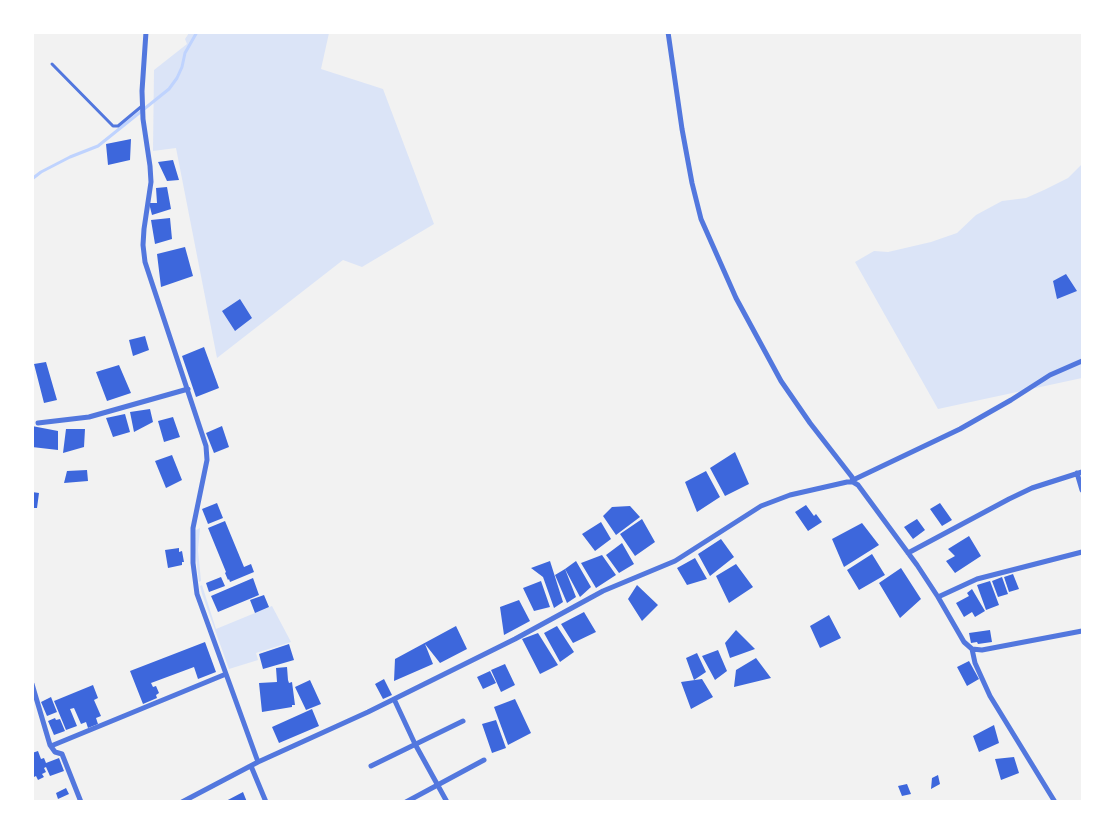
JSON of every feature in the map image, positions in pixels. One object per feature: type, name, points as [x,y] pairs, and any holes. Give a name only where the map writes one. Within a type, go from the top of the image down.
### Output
[{"type":"street","points":[[146,32],[143,57],[142,106],[151,182],[144,229],[145,262],[205,439],[207,454],[193,528],[193,563],[199,602],[258,762]]},
{"type":"street","points":[[668,32],[693,191],[701,219],[736,298],[795,403],[908,554],[938,597],[964,642],[972,649],[982,650],[1082,631]]},
{"type":"street","points":[[182,802],[258,762],[394,699],[538,628],[603,591],[675,561],[762,506],[790,496],[853,481],[960,429],[1050,375],[1082,361]]},
{"type":"street","points":[[38,423],[89,417],[188,389]]},
{"type":"street","points":[[908,554],[1032,488],[1080,473],[1082,490]]},
{"type":"street","points":[[938,597],[977,579],[1082,552]]},
{"type":"street","points":[[972,649],[975,663],[990,696],[1055,802]]},
{"type":"street","points":[[51,746],[226,674]]},
{"type":"street","points":[[32,684],[51,746],[55,752],[62,754],[81,802]]},
{"type":"street","points":[[394,699],[415,744],[447,802]]},
{"type":"street","points":[[372,766],[463,722]]},
{"type":"street","points":[[406,802],[484,760]]},
{"type":"street","points":[[251,766],[266,802]]},
{"type":"lane","points":[[52,64],[113,126],[118,126],[142,106]]},
{"type":"shaded area","points":[[189,33],[329,33],[321,69],[383,89],[434,224],[362,267],[343,260],[217,358],[176,148],[153,151],[154,70],[187,44],[185,39]]},
{"type":"shaded area","points":[[1082,164],[1082,378],[938,409],[855,262],[874,251],[888,252],[931,242],[957,233],[976,215],[1002,201],[1026,198],[1044,190],[1068,178]]},
{"type":"shaded area","points":[[200,528],[198,550],[201,581],[199,582],[195,550],[196,530]]},
{"type":"shaded area","points":[[202,585],[216,629],[272,606],[291,642],[256,653],[258,660],[229,669],[202,594],[200,586]]},
{"type":"building","points":[[131,139],[130,160],[108,165],[106,144]]},
{"type":"building","points":[[173,160],[179,180],[167,181],[158,162]]},
{"type":"building","points":[[167,187],[171,209],[152,215],[149,203],[157,203],[156,188]]},
{"type":"building","points":[[170,218],[172,239],[155,244],[151,220]]},
{"type":"building","points":[[185,247],[193,276],[161,287],[157,254]]},
{"type":"building","points":[[1066,274],[1077,291],[1057,299],[1053,281]]},
{"type":"building","points":[[240,299],[252,318],[235,331],[222,311]]},
{"type":"building","points":[[145,336],[149,350],[133,356],[129,340]]},
{"type":"building","points":[[204,347],[219,388],[196,397],[182,356]]},
{"type":"building","points":[[46,362],[57,400],[44,403],[34,364]]},
{"type":"building","points":[[119,365],[131,393],[107,401],[96,372]]},
{"type":"building","points":[[150,409],[153,422],[134,432],[130,412]]},
{"type":"building","points":[[125,414],[130,432],[113,437],[106,418]]},
{"type":"building","points":[[173,417],[180,437],[164,442],[158,421]]},
{"type":"building","points":[[32,426],[58,431],[58,450],[32,447]]},
{"type":"building","points":[[222,426],[229,447],[214,453],[206,433]]},
{"type":"building","points":[[66,429],[85,429],[84,447],[63,453]]},
{"type":"building","points":[[735,452],[749,484],[725,496],[710,468]]},
{"type":"building","points":[[172,455],[182,480],[166,488],[155,461]]},
{"type":"building","points":[[87,470],[88,481],[64,483],[67,471]]},
{"type":"building","points":[[706,471],[720,497],[697,512],[685,482]]},
{"type":"building","points":[[32,492],[39,493],[37,508],[32,508]]},
{"type":"building","points":[[217,503],[223,518],[208,524],[202,509]]},
{"type":"building","points":[[940,503],[952,520],[942,526],[930,509]]},
{"type":"building","points":[[806,505],[814,516],[816,514],[822,522],[808,531],[795,512]]},
{"type":"building","points":[[630,506],[640,517],[616,535],[603,516],[612,507]]},
{"type":"building","points":[[642,519],[655,542],[635,556],[620,534]]},
{"type":"building","points":[[917,519],[925,530],[913,539],[904,527]]},
{"type":"building","points":[[225,521],[244,567],[251,564],[254,572],[230,582],[208,528]]},
{"type":"building","points":[[601,522],[611,539],[595,551],[582,534]]},
{"type":"building","points":[[862,523],[879,545],[844,567],[832,539]]},
{"type":"building","points":[[969,536],[981,556],[955,573],[946,561],[955,556],[948,549]]},
{"type":"building","points":[[721,539],[734,557],[710,576],[698,554]]},
{"type":"building","points":[[622,543],[634,564],[619,573],[606,555]]},
{"type":"building","points":[[179,548],[179,552],[182,551],[184,562],[182,562],[182,565],[168,568],[165,550]]},
{"type":"building","points":[[872,554],[885,575],[859,590],[847,570]]},
{"type":"building","points":[[602,555],[616,575],[596,588],[581,563]]},
{"type":"building","points":[[695,558],[707,579],[687,585],[677,568]]},
{"type":"building","points":[[550,561],[563,602],[554,608],[543,577],[531,568]]},
{"type":"building","points":[[576,561],[591,587],[580,597],[565,569]]},
{"type":"building","points":[[736,564],[753,587],[729,603],[716,576]]},
{"type":"building","points":[[901,568],[921,599],[900,618],[879,583]]},
{"type":"building","points":[[565,569],[576,597],[567,603],[555,575]]},
{"type":"building","points":[[1013,574],[1019,589],[1009,592],[1004,577]]},
{"type":"building","points":[[221,577],[225,586],[209,592],[206,583]]},
{"type":"building","points":[[1002,577],[1008,594],[998,597],[992,581]]},
{"type":"building","points":[[253,578],[259,595],[218,612],[211,596]]},
{"type":"building","points":[[541,581],[550,607],[534,611],[523,588]]},
{"type":"building","points":[[990,581],[999,605],[986,610],[977,585]]},
{"type":"building","points":[[637,585],[658,605],[642,621],[628,599]]},
{"type":"building","points":[[972,589],[985,611],[975,617],[972,612],[964,617],[956,603],[969,596],[967,593]]},
{"type":"building","points":[[264,595],[269,607],[255,613],[250,600]]},
{"type":"building","points":[[519,600],[530,621],[504,635],[500,607]]},
{"type":"building","points":[[584,612],[596,632],[573,643],[561,624]]},
{"type":"building","points":[[829,615],[841,638],[820,648],[810,626]]},
{"type":"building","points":[[456,626],[467,649],[440,663],[425,644],[433,664],[394,681],[395,659]]},
{"type":"building","points":[[557,626],[574,652],[560,662],[544,633]]},
{"type":"building","points":[[736,630],[755,649],[730,658],[725,643]]},
{"type":"building","points":[[990,630],[992,642],[971,643],[969,633]]},
{"type":"building","points":[[538,633],[558,665],[540,674],[522,639]]},
{"type":"building","points":[[205,642],[216,672],[198,679],[194,667],[151,683],[153,687],[156,686],[159,693],[156,695],[157,698],[143,704],[130,671]]},
{"type":"building","points":[[289,644],[294,660],[263,669],[259,654]]},
{"type":"building","points":[[718,650],[727,671],[715,680],[702,656]]},
{"type":"building","points":[[697,653],[706,672],[694,680],[686,658]]},
{"type":"building","points":[[756,658],[771,678],[734,687],[736,670]]},
{"type":"building","points":[[969,661],[979,679],[967,686],[957,667]]},
{"type":"building","points":[[505,664],[515,685],[501,692],[491,670]]},
{"type":"building","points":[[287,667],[289,683],[292,682],[295,705],[262,712],[259,683],[277,682],[276,668]]},
{"type":"building","points":[[490,671],[496,683],[483,689],[477,677]]},
{"type":"building","points":[[384,679],[392,695],[383,699],[375,684]]},
{"type":"building","points":[[702,679],[713,697],[691,709],[681,682]]},
{"type":"building","points":[[310,680],[321,704],[306,710],[295,687]]},
{"type":"building","points":[[93,685],[98,698],[94,700],[101,716],[96,718],[98,724],[88,728],[86,722],[81,724],[74,708],[70,709],[77,726],[66,730],[54,701]]},
{"type":"building","points":[[51,697],[57,712],[47,716],[41,702]]},
{"type":"building","points":[[515,699],[531,733],[508,745],[494,707]]},
{"type":"building","points":[[312,709],[319,726],[279,743],[272,727]]},
{"type":"building","points":[[55,718],[56,720],[60,719],[65,731],[54,735],[48,721]]},
{"type":"building","points":[[496,720],[506,748],[492,753],[482,724]]},
{"type":"building","points":[[994,725],[999,743],[979,752],[973,736]]},
{"type":"building","points":[[38,751],[41,759],[44,758],[46,763],[59,758],[64,771],[50,776],[46,767],[44,768],[46,772],[42,774],[44,777],[38,780],[36,776],[32,778],[32,753]]},
{"type":"building","points":[[1014,757],[1019,773],[1001,780],[995,759]]},
{"type":"building","points":[[938,775],[940,784],[931,789],[932,778]]},
{"type":"building","points":[[907,784],[911,794],[902,796],[898,786]]},
{"type":"building","points":[[66,788],[69,794],[58,799],[56,793]]},
{"type":"building","points":[[243,792],[247,802],[224,802]]},
{"type":"waterway","points":[[32,179],[41,172],[70,157],[98,146],[169,89],[177,78],[185,53],[197,32]]}]
